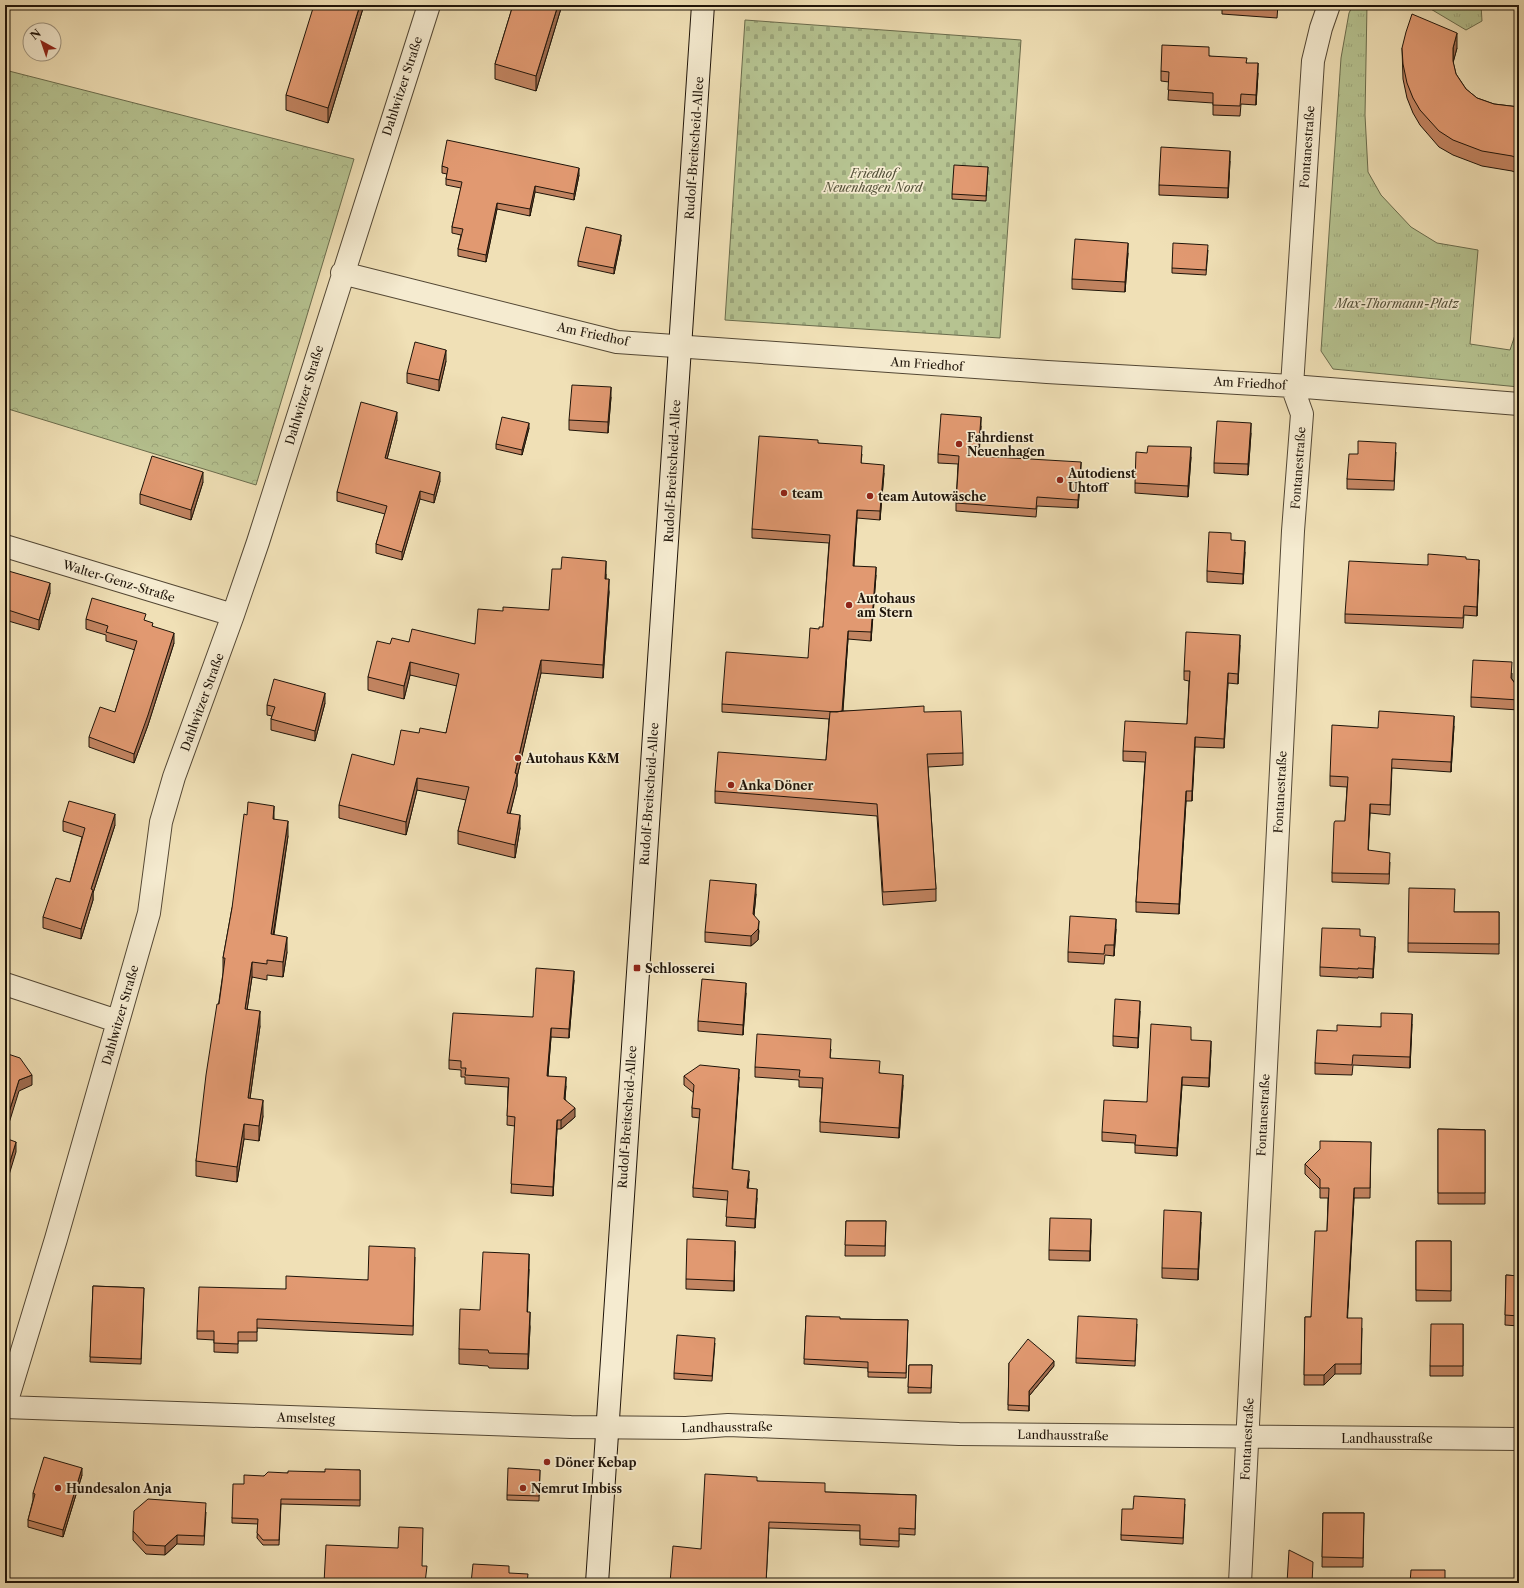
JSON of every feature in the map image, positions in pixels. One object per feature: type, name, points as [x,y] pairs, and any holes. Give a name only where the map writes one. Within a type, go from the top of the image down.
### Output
[{"type":"street","name":"Dahlwitzer Straße","points":[[5,1407],[59,1232],[117,1020],[149,913],[161,822],[174,777],[258,542],[428,5]]},
{"type":"street","name":"Rudolf-Breitscheid-Allee","points":[[597,1583],[606,1427],[703,5]]},
{"type":"street","name":"Fontanestraße","points":[[1240,1583],[1292,546],[1302,414],[1292,386],[1313,61],[1321,28],[1329,5]]},
{"type":"street","name":"Am Friedhof","points":[[342,273],[617,342],[1039,371],[1292,386],[1519,404]]},
{"type":"street","name":"Walter-Genz-Straße","points":[[5,546],[233,615]]},
{"type":"street","points":[[5,984],[117,1020]]},
{"type":"street","name":"Amselsteg","points":[[5,1407],[606,1427]]},
{"type":"street","name":"Landhausstraße","points":[[606,1427],[686,1428],[728,1425],[959,1434],[1519,1439]]},
{"type":"green space","name":"Max-Thormann-Platz","points":[[1353,5],[1367,5],[1365,115],[1368,172],[1381,195],[1411,227],[1437,243],[1478,250],[1470,344],[1510,350],[1518,326],[1519,387],[1333,369],[1321,351],[1341,58],[1349,13]]},
{"type":"green space","points":[[1424,5],[1481,5],[1482,21],[1466,30]]},
{"type":"green space","name":"Friedhof Neuenhagen Nord","points":[[745,20],[1021,40],[1000,338],[725,320]]},
{"type":"green space","points":[[5,70],[354,159],[256,485],[5,408]]},
{"type":"building","points":[[314,5],[360,5],[328,108],[286,95]]},
{"type":"building","points":[[513,5],[558,5],[536,76],[495,64]]},
{"type":"building","points":[[1243,5],[1277,5],[1277,8]]},
{"type":"building","points":[[1412,14],[1457,33],[1453,48],[1453,61],[1456,74],[1466,89],[1477,98],[1494,104],[1519,107],[1519,159],[1512,156],[1482,151],[1453,140],[1439,131],[1420,110],[1407,83],[1403,64],[1402,48]]},
{"type":"building","points":[[1162,45],[1209,47],[1209,56],[1247,58],[1246,63],[1258,63],[1256,95],[1241,94],[1240,106],[1213,105],[1213,93],[1168,90],[1169,72],[1161,71]]},
{"type":"building","points":[[447,140],[579,168],[574,194],[535,186],[530,209],[497,203],[486,255],[458,249],[463,229],[452,227],[462,182],[446,179],[448,168],[442,166]]},
{"type":"building","points":[[1161,147],[1230,151],[1228,188],[1159,185]]},
{"type":"building","points":[[954,165],[988,167],[986,196],[952,194]]},
{"type":"building","points":[[586,227],[621,235],[614,268],[578,261]]},
{"type":"building","points":[[1075,239],[1128,243],[1125,282],[1072,279]]},
{"type":"building","points":[[1173,243],[1208,245],[1206,270],[1172,268]]},
{"type":"building","points":[[415,342],[446,350],[439,380],[407,373]]},
{"type":"building","points":[[572,385],[611,387],[608,422],[569,420]]},
{"type":"building","points":[[361,402],[397,412],[385,458],[440,472],[434,495],[420,491],[402,552],[376,544],[387,506],[337,492]]},
{"type":"building","points":[[941,414],[981,417],[978,456],[1081,462],[1078,500],[1037,497],[1036,509],[956,503],[959,456],[938,454]]},
{"type":"building","points":[[502,417],[529,423],[522,450],[496,444]]},
{"type":"building","points":[[1217,421],[1251,423],[1248,464],[1214,463]]},
{"type":"building","points":[[759,436],[818,440],[818,443],[862,446],[861,463],[884,465],[880,511],[857,510],[853,566],[876,567],[871,632],[848,631],[842,711],[837,712],[722,704],[726,652],[808,658],[810,628],[819,629],[819,627],[823,627],[830,535],[752,529]]},
{"type":"building","points":[[1358,441],[1396,443],[1394,481],[1347,479],[1349,454],[1358,454]]},
{"type":"building","points":[[1148,446],[1191,447],[1188,486],[1135,483],[1136,452],[1147,453]]},
{"type":"building","points":[[152,456],[203,472],[191,510],[140,494]]},
{"type":"building","points":[[1209,532],[1231,533],[1231,540],[1245,541],[1243,574],[1207,571]]},
{"type":"building","points":[[1428,554],[1466,557],[1466,559],[1479,560],[1477,607],[1464,606],[1463,618],[1345,614],[1349,561],[1428,565]]},
{"type":"building","points":[[562,557],[606,561],[605,579],[609,579],[603,665],[541,660],[515,773],[517,774],[507,813],[520,815],[515,845],[458,831],[469,787],[417,778],[406,822],[339,805],[352,754],[394,765],[401,730],[419,733],[420,728],[446,733],[459,674],[410,662],[404,686],[368,677],[377,641],[390,644],[392,638],[409,642],[412,629],[475,644],[478,609],[503,611],[503,607],[549,610],[552,569],[561,569]]},
{"type":"building","points":[[5,570],[50,583],[39,620],[5,609]]},
{"type":"building","points":[[92,598],[146,614],[144,620],[153,623],[152,626],[174,633],[134,754],[89,737],[100,707],[115,712],[137,641],[106,632],[108,626],[86,619]]},
{"type":"building","points":[[1186,632],[1240,635],[1238,674],[1228,673],[1224,739],[1195,737],[1192,791],[1186,791],[1179,904],[1136,902],[1146,752],[1123,751],[1125,721],[1187,724],[1190,671],[1184,671]]},
{"type":"building","points":[[1473,660],[1512,662],[1511,678],[1519,689],[1519,700],[1471,697]]},
{"type":"building","points":[[274,679],[325,693],[315,731],[271,719],[275,707],[267,705]]},
{"type":"building","points":[[924,706],[924,712],[961,711],[963,753],[927,754],[936,889],[883,892],[877,804],[715,791],[718,752],[826,760],[830,712]]},
{"type":"building","points":[[1379,711],[1454,716],[1451,762],[1392,759],[1390,805],[1370,804],[1368,850],[1390,853],[1389,874],[1332,873],[1334,823],[1335,821],[1345,821],[1348,777],[1330,776],[1332,725],[1378,728]]},
{"type":"building","points":[[69,801],[115,814],[91,889],[93,890],[81,929],[43,917],[56,878],[70,882],[85,828],[63,821]]},
{"type":"building","points":[[248,802],[274,806],[273,819],[288,821],[271,934],[287,937],[283,962],[267,960],[267,964],[252,962],[245,1009],[260,1011],[248,1098],[263,1100],[259,1126],[244,1124],[237,1167],[196,1161],[206,1075],[217,1004],[219,1004],[225,958],[223,958],[232,908],[244,814],[247,815]]},
{"type":"building","points":[[710,880],[756,884],[753,914],[759,921],[758,929],[751,936],[705,932]]},
{"type":"building","points":[[1409,888],[1455,889],[1454,912],[1499,912],[1499,944],[1408,943]]},
{"type":"building","points":[[1070,916],[1116,919],[1114,945],[1105,945],[1104,954],[1068,952]]},
{"type":"building","points":[[1322,928],[1360,929],[1360,936],[1375,937],[1373,969],[1320,967]]},
{"type":"building","points":[[536,968],[574,971],[569,1029],[551,1028],[547,1076],[566,1077],[564,1099],[575,1108],[561,1120],[557,1120],[553,1187],[511,1184],[515,1117],[507,1116],[509,1078],[465,1075],[466,1068],[461,1068],[461,1061],[449,1060],[453,1013],[533,1017]]},
{"type":"building","points":[[702,979],[746,983],[743,1025],[698,1021]]},
{"type":"building","points":[[1115,999],[1140,1001],[1138,1038],[1113,1036]]},
{"type":"building","points":[[1381,1013],[1412,1014],[1410,1057],[1353,1055],[1352,1065],[1315,1063],[1317,1030],[1337,1031],[1337,1025],[1381,1027]]},
{"type":"building","points":[[1151,1024],[1191,1027],[1191,1040],[1211,1041],[1209,1078],[1182,1077],[1177,1148],[1135,1145],[1136,1135],[1102,1132],[1104,1100],[1147,1102]]},
{"type":"building","points":[[757,1034],[831,1039],[830,1058],[880,1061],[879,1073],[903,1075],[899,1128],[820,1122],[823,1078],[799,1077],[800,1070],[755,1067]]},
{"type":"building","points":[[5,1053],[20,1058],[32,1075],[19,1080],[5,1125]]},
{"type":"building","points":[[700,1065],[739,1069],[732,1169],[749,1171],[747,1188],[757,1189],[755,1219],[726,1217],[728,1191],[693,1188],[700,1109],[692,1108],[694,1085],[684,1076]]},
{"type":"building","points":[[1438,1129],[1485,1130],[1485,1193],[1438,1193]]},
{"type":"building","points":[[5,1138],[16,1142],[5,1178]]},
{"type":"building","points":[[1320,1141],[1371,1142],[1370,1188],[1354,1188],[1347,1318],[1362,1318],[1361,1364],[1335,1364],[1324,1375],[1304,1375],[1305,1317],[1311,1317],[1315,1231],[1327,1231],[1329,1188],[1320,1188],[1320,1179],[1305,1164],[1320,1149]]},
{"type":"building","points":[[1164,1210],[1201,1212],[1198,1269],[1162,1268]]},
{"type":"building","points":[[1050,1218],[1091,1219],[1090,1251],[1049,1250]]},
{"type":"building","points":[[846,1221],[886,1221],[885,1246],[845,1245]]},
{"type":"building","points":[[687,1239],[735,1241],[734,1281],[686,1279]]},
{"type":"building","points":[[1416,1241],[1451,1241],[1451,1291],[1416,1290]]},
{"type":"building","points":[[369,1246],[415,1248],[413,1326],[257,1319],[257,1332],[238,1332],[238,1344],[214,1343],[214,1331],[197,1331],[199,1287],[286,1289],[286,1276],[368,1280]]},
{"type":"building","points":[[483,1252],[529,1254],[527,1312],[530,1312],[528,1354],[489,1353],[488,1350],[459,1349],[460,1309],[480,1310]]},
{"type":"building","points":[[1506,1275],[1519,1276],[1519,1316],[1505,1315]]},
{"type":"building","points":[[93,1286],[144,1288],[141,1359],[90,1357]]},
{"type":"building","points":[[806,1316],[840,1317],[840,1319],[908,1320],[906,1373],[868,1372],[868,1362],[804,1359]]},
{"type":"building","points":[[1078,1316],[1137,1319],[1135,1361],[1076,1358]]},
{"type":"building","points":[[1431,1324],[1463,1324],[1463,1366],[1430,1366]]},
{"type":"building","points":[[677,1335],[715,1338],[712,1376],[674,1373]]},
{"type":"building","points":[[1028,1339],[1054,1361],[1029,1391],[1029,1406],[1008,1405],[1009,1363]]},
{"type":"building","points":[[909,1365],[932,1365],[931,1388],[908,1387]]},
{"type":"building","name":"Hundesalon Anja","points":[[44,1457],[82,1468],[63,1530],[28,1520],[35,1494],[33,1493]]},
{"type":"building","name":"Nemrut Imbiss","points":[[508,1468],[540,1470],[539,1496],[507,1495]]},
{"type":"building","points":[[325,1469],[360,1470],[360,1500],[281,1499],[279,1540],[263,1540],[257,1533],[258,1519],[232,1518],[233,1484],[244,1484],[244,1475],[264,1476],[268,1472],[288,1473],[288,1471],[325,1472]]},
{"type":"building","points":[[705,1474],[757,1477],[757,1481],[825,1483],[825,1492],[916,1495],[915,1529],[899,1528],[899,1541],[860,1539],[860,1525],[769,1522],[766,1583],[670,1583],[673,1546],[701,1549]]},
{"type":"building","points":[[1134,1496],[1185,1499],[1183,1538],[1121,1535],[1122,1509],[1133,1509]]},
{"type":"building","points":[[148,1499],[206,1503],[204,1536],[177,1535],[165,1546],[146,1545],[133,1531],[134,1511]]},
{"type":"building","points":[[1323,1513],[1364,1513],[1363,1558],[1322,1557]]},
{"type":"building","points":[[399,1527],[423,1528],[422,1566],[427,1566],[425,1583],[324,1583],[326,1545],[398,1548]]},
{"type":"building","points":[[1289,1550],[1313,1562],[1312,1583],[1287,1583]]},
{"type":"building","points":[[473,1564],[509,1566],[509,1573],[528,1574],[527,1583],[471,1583]]},
{"type":"building","points":[[1411,1570],[1445,1570],[1445,1583],[1410,1583]]},
{"type":"place","name":"Fahrdienst Neuenhagen","points":[[959,444]]},
{"type":"place","name":"Autodienst Uhtoff","points":[[1060,480]]},
{"type":"place","name":"team","points":[[784,493]]},
{"type":"place","name":"team Autowäsche","points":[[870,496]]},
{"type":"place","name":"Autohaus am Stern","points":[[849,605]]},
{"type":"place","name":"Autohaus K&M","points":[[518,758]]},
{"type":"place","name":"Anka Döner","points":[[731,785]]},
{"type":"place","name":"Schlosserei","points":[[637,968]]},
{"type":"place","name":"Döner Kebap","points":[[547,1462]]},
{"type":"place","name":"Hundesalon Anja","points":[[58,1488]]},
{"type":"place","name":"Nemrut Imbiss","points":[[523,1488]]}]
